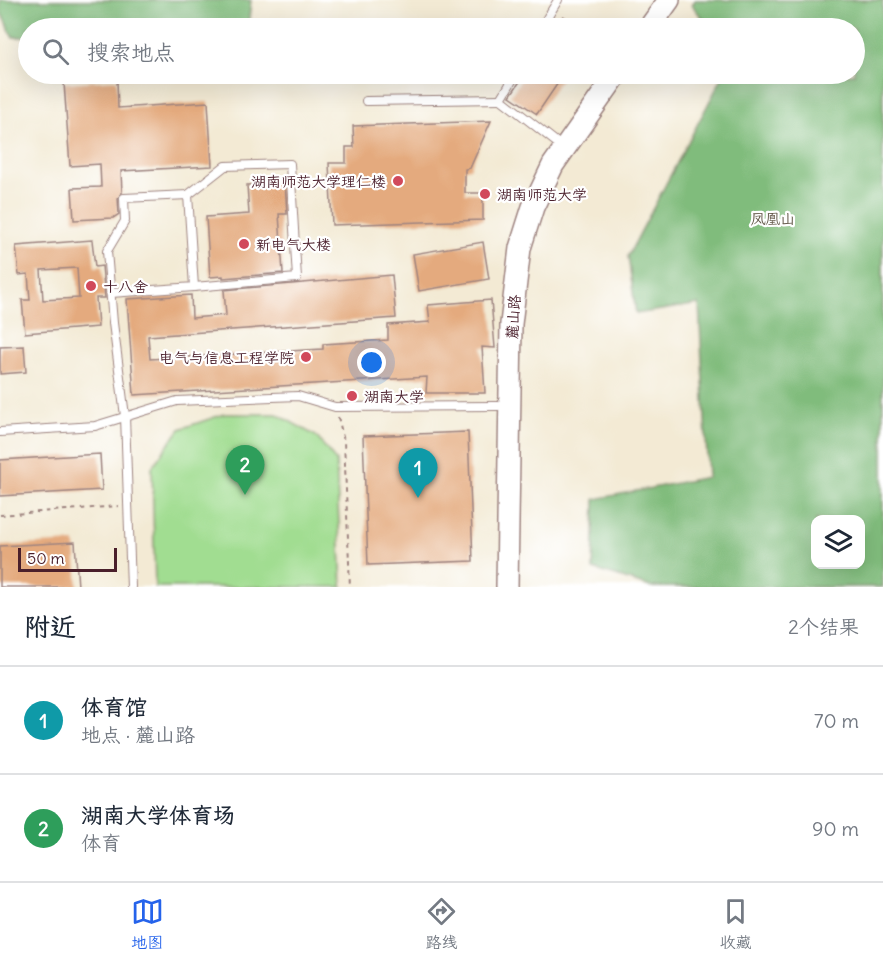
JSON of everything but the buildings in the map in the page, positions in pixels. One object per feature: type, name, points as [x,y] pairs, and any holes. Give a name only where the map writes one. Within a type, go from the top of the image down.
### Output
[{"type":"main road","points":[[642,18],[655,0]]},
{"type":"main road","points":[[656,18],[669,0]]},
{"type":"main road","name":"麓山路","points":[[495,587],[499,324],[510,238],[527,189],[540,165],[596,84]]},
{"type":"main road","name":"麓山路","points":[[507,587],[511,324],[520,248],[533,207],[553,165],[610,84]]},
{"type":"lane","points":[[548,18],[558,0]]},
{"type":"lane","points":[[501,99],[510,84]]},
{"type":"lane","points":[[366,101],[501,99],[556,142]]},
{"type":"lane","points":[[111,293],[297,279],[290,164],[225,166],[188,195],[124,198],[125,220],[107,251],[111,293],[125,416],[131,587]]},
{"type":"lane","points":[[188,195],[194,287]]},
{"type":"lane","points":[[0,432],[95,426],[177,401],[298,396],[335,407],[498,406]]},
{"type":"path","points":[[335,407],[344,441],[350,587]]},
{"type":"path","points":[[0,515],[128,506]]},
{"type":"green space","points":[[0,0],[251,0],[249,18],[18,18],[18,37],[13,37],[0,11]]},
{"type":"green space","name":"凤凰山","points":[[695,0],[883,0],[883,587],[651,587],[593,569],[595,499],[708,477],[699,304],[636,314],[628,256],[719,84],[865,84],[865,18],[702,18],[692,5]]},
{"type":"green space","points":[[224,414],[277,414],[316,436],[336,461],[342,587],[155,587],[152,467],[180,429]]},
{"type":"place","name":"湖南师范大学理仁楼","points":[[398,181]]},
{"type":"place","name":"湖南师范大学","points":[[485,194]]},
{"type":"place","name":"新电气大楼","points":[[244,244]]},
{"type":"place","name":"十八舍","points":[[91,286]]},
{"type":"place","name":"电气与信息工程学院","points":[[306,357]]},
{"type":"place","name":"湖南大学","points":[[352,396]]},
{"type":"place","name":"湖南大学体育场","points":[[245,495]]},
{"type":"place","name":"体育馆","points":[[418,498]]}]
